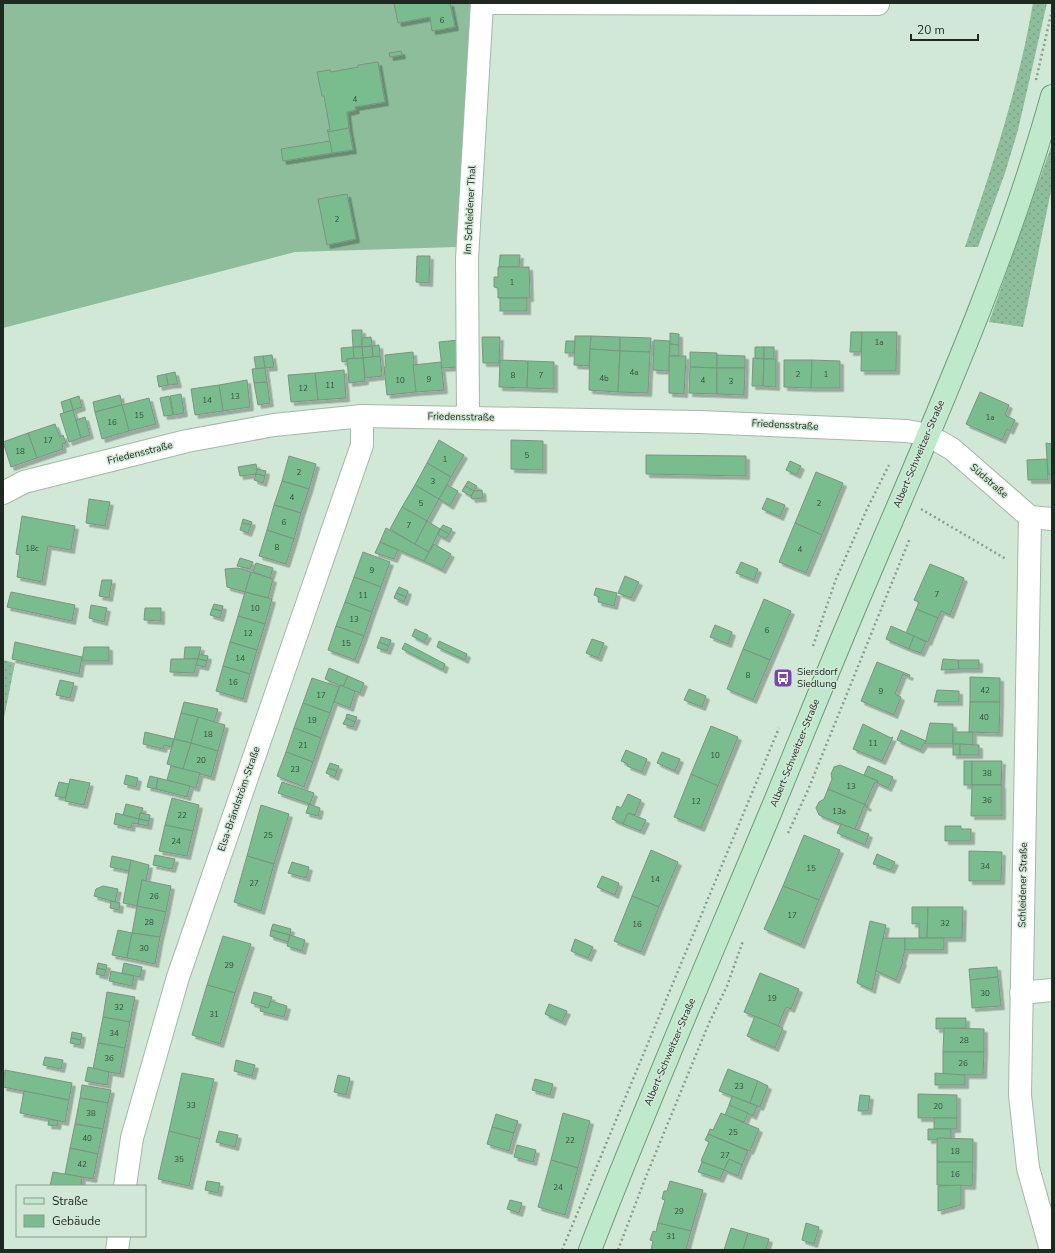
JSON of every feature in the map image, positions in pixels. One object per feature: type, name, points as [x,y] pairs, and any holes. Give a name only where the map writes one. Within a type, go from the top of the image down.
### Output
[{"type":"main road","name":"Albert-Schweitzer-Straße","points":[[590,1250],[622,1166],[771,811],[835,652],[928,436],[1010,231],[1052,96]]},
{"type":"street","name":"Im Schleidener Thal","points":[[468,417],[467,259],[482,3],[878,4]]},
{"type":"street","name":"Friedensstraße","points":[[3,493],[24,482],[187,440],[274,425],[362,416],[699,422],[907,431],[928,436]]},
{"type":"street","name":"Elsa-Brändström-Straße","points":[[125,1185],[132,1138],[178,977],[362,445],[362,416]]},
{"type":"street","name":"Südstraße","points":[[928,436],[952,448],[1030,516]]},
{"type":"street","points":[[1030,516],[1052,519]]},
{"type":"street","name":"Schleidener Straße","points":[[1030,516],[1020,1095],[1027,1160],[1051,1250]]},
{"type":"street","points":[[1021,993],[1052,990]]},
{"type":"street","points":[[117,1250],[119,1237]]},
{"type":"path","points":[[812,647],[836,580],[867,510],[890,464]]},
{"type":"path","points":[[919,508],[1010,561],[1029,563]]},
{"type":"path","points":[[562,1250],[780,726]]},
{"type":"green space","points":[[3,3],[474,3],[456,247],[295,252],[3,328]]},
{"type":"green space","points":[[1033,3],[1047,3],[1018,130],[1005,173],[978,247],[965,247],[1004,126],[1020,65]]},
{"type":"green space","points":[[1052,144],[1052,186],[1023,327],[989,322]]},
{"type":"green space","points":[[3,660],[15,663],[3,723]]},
{"type":"building","points":[[394,3],[450,3],[455,27],[432,31],[430,17],[398,23]]},
{"type":"building","points":[[401,51],[402,55],[390,57],[389,53]]},
{"type":"building","points":[[378,62],[385,102],[355,107],[356,110],[347,112],[349,128],[328,132],[327,130],[330,130],[324,96],[322,96],[317,72],[330,70],[331,72],[358,67],[358,65]]},
{"type":"building","points":[[349,128],[353,150],[332,153],[328,132]]},
{"type":"building","points":[[330,141],[332,153],[283,161],[281,149]]},
{"type":"building","points":[[347,194],[356,239],[327,245],[318,199]]},
{"type":"building","points":[[500,255],[520,255],[519,267],[499,267]]},
{"type":"building","points":[[417,256],[430,256],[429,283],[416,282]]},
{"type":"building","points":[[498,267],[529,267],[530,298],[498,298],[498,288],[494,287],[494,277],[498,277]]},
{"type":"building","points":[[500,298],[527,298],[527,311],[500,311]]},
{"type":"building","points":[[352,330],[362,330],[362,347],[353,347]]},
{"type":"building","points":[[851,332],[862,332],[861,352],[850,352]]},
{"type":"building","points":[[862,332],[897,332],[896,371],[861,371]]},
{"type":"building","points":[[670,333],[679,334],[679,345],[670,344]]},
{"type":"building","points":[[575,336],[591,336],[589,366],[574,365]]},
{"type":"building","points":[[591,336],[620,337],[620,351],[590,349]]},
{"type":"building","points":[[371,337],[372,346],[362,347],[362,338]]},
{"type":"building","points":[[482,337],[500,337],[499,363],[483,363]]},
{"type":"building","points":[[620,337],[651,338],[650,352],[620,351]]},
{"type":"building","points":[[459,340],[459,367],[442,368],[439,342]]},
{"type":"building","points":[[654,340],[670,341],[669,371],[653,370]]},
{"type":"building","points":[[566,341],[575,341],[574,353],[565,353]]},
{"type":"building","points":[[670,344],[679,345],[679,356],[669,356]]},
{"type":"building","points":[[379,345],[380,356],[373,357],[372,346]]},
{"type":"building","points":[[372,346],[373,357],[363,358],[362,347]]},
{"type":"building","points":[[353,347],[362,347],[363,358],[354,359]]},
{"type":"building","points":[[353,347],[354,358],[347,359],[347,361],[342,362],[341,348]]},
{"type":"building","points":[[755,347],[764,347],[764,359],[755,358]]},
{"type":"building","points":[[764,347],[774,347],[774,359],[764,359]]},
{"type":"building","points":[[590,349],[620,351],[618,392],[589,390]]},
{"type":"building","points":[[620,351],[650,352],[648,393],[618,392]]},
{"type":"building","points":[[413,352],[416,392],[387,395],[384,367],[386,367],[385,355]]},
{"type":"building","points":[[690,352],[717,353],[717,368],[690,367]]},
{"type":"building","points":[[272,355],[274,367],[265,368],[263,356]]},
{"type":"building","points":[[717,355],[745,356],[745,368],[717,368]]},
{"type":"building","points":[[263,356],[265,368],[256,369],[254,357]]},
{"type":"building","points":[[380,356],[382,376],[365,378],[363,358]]},
{"type":"building","points":[[669,356],[686,356],[684,394],[669,393]]},
{"type":"building","points":[[363,358],[365,381],[349,383],[347,359]]},
{"type":"building","points":[[753,358],[764,359],[763,386],[752,386]]},
{"type":"building","points":[[764,359],[776,359],[776,387],[763,386]]},
{"type":"building","points":[[500,360],[528,361],[527,388],[499,387]]},
{"type":"building","points":[[784,360],[812,360],[811,388],[784,387]]},
{"type":"building","points":[[812,360],[840,361],[840,388],[811,388]]},
{"type":"building","points":[[528,361],[554,362],[554,389],[527,388]]},
{"type":"building","points":[[441,362],[444,390],[416,392],[413,365]]},
{"type":"building","points":[[690,367],[717,368],[717,394],[689,393]]},
{"type":"building","points":[[265,368],[267,382],[254,383],[252,369]]},
{"type":"building","points":[[717,368],[745,368],[744,395],[717,394]]},
{"type":"building","points":[[344,370],[346,398],[318,400],[315,373]]},
{"type":"building","points":[[175,372],[178,384],[168,385],[166,374]]},
{"type":"building","points":[[315,373],[318,400],[291,402],[288,375]]},
{"type":"building","points":[[166,374],[168,385],[159,387],[157,376]]},
{"type":"building","points":[[247,380],[250,407],[223,411],[219,385]]},
{"type":"building","points":[[267,382],[270,403],[258,405],[254,383]]},
{"type":"building","points":[[219,385],[223,411],[195,415],[191,389]]},
{"type":"building","points":[[980,392],[1009,405],[1005,415],[1015,420],[1010,431],[1007,429],[1002,440],[966,424]]},
{"type":"building","points":[[181,394],[184,413],[174,415],[170,396]]},
{"type":"building","points":[[120,395],[122,405],[95,412],[93,402]]},
{"type":"building","points":[[79,396],[82,407],[73,410],[70,399]]},
{"type":"building","points":[[169,396],[173,415],[164,416],[160,398]]},
{"type":"building","points":[[149,398],[156,424],[129,431],[122,405]]},
{"type":"building","points":[[70,399],[73,410],[64,413],[61,402]]},
{"type":"building","points":[[122,405],[129,431],[102,439],[95,412]]},
{"type":"building","points":[[73,410],[81,438],[69,442],[60,414]]},
{"type":"building","points":[[85,417],[90,435],[81,438],[76,420]]},
{"type":"building","points":[[55,424],[60,437],[63,435],[66,443],[62,444],[63,449],[37,458],[28,433]]},
{"type":"building","points":[[28,433],[37,458],[11,467],[3,442]]},
{"type":"building","points":[[439,440],[464,455],[451,477],[427,463]]},
{"type":"building","points":[[511,440],[543,441],[543,470],[511,469]]},
{"type":"building","points":[[1046,443],[1052,444],[1052,475],[1048,474]]},
{"type":"building","points":[[646,455],[746,456],[746,476],[646,474]]},
{"type":"building","points":[[289,456],[316,464],[309,489],[282,481]]},
{"type":"building","points":[[1047,459],[1048,480],[1028,480],[1027,460]]},
{"type":"building","points":[[790,461],[801,466],[797,475],[786,470]]},
{"type":"building","points":[[427,463],[451,477],[439,499],[415,485]]},
{"type":"building","points":[[256,464],[256,474],[240,476],[238,467]]},
{"type":"building","points":[[257,469],[266,471],[265,476],[256,474]]},
{"type":"building","points":[[816,472],[843,483],[822,535],[795,523]]},
{"type":"building","points":[[256,474],[265,476],[263,483],[254,480]]},
{"type":"building","points":[[282,481],[309,489],[301,513],[274,505]]},
{"type":"building","points":[[468,481],[477,486],[474,491],[465,486]]},
{"type":"building","points":[[415,485],[439,499],[427,521],[402,507]]},
{"type":"building","points":[[447,485],[458,491],[450,506],[439,499]]},
{"type":"building","points":[[465,486],[474,491],[471,496],[462,491]]},
{"type":"building","points":[[482,490],[483,498],[472,499],[471,496],[474,491]]},
{"type":"building","points":[[767,498],[785,505],[780,517],[762,509]]},
{"type":"building","points":[[89,499],[110,502],[105,526],[86,523]]},
{"type":"building","points":[[274,505],[301,513],[294,539],[267,530]]},
{"type":"building","points":[[402,507],[427,521],[415,544],[390,529]]},
{"type":"building","points":[[22,516],[75,526],[71,550],[48,546],[42,582],[17,577],[20,555],[16,554]]},
{"type":"building","points":[[243,519],[252,522],[251,525],[242,523]]},
{"type":"building","points":[[427,521],[440,529],[429,552],[415,544]]},
{"type":"building","points":[[242,523],[251,525],[248,533],[240,530]]},
{"type":"building","points":[[795,523],[822,535],[806,573],[779,562]]},
{"type":"building","points":[[443,525],[452,529],[449,534],[440,529]]},
{"type":"building","points":[[386,528],[429,552],[424,561],[380,542]]},
{"type":"building","points":[[440,529],[449,534],[446,539],[438,535]]},
{"type":"building","points":[[267,530],[294,539],[286,564],[259,556]]},
{"type":"building","points":[[380,542],[398,550],[394,559],[375,553]]},
{"type":"building","points":[[434,544],[451,554],[442,570],[424,561]]},
{"type":"building","points":[[363,552],[390,562],[381,587],[354,577]]},
{"type":"building","points":[[240,558],[253,562],[250,569],[237,566]]},
{"type":"building","points":[[741,562],[758,569],[754,580],[736,573]]},
{"type":"building","points":[[256,563],[273,568],[270,578],[253,572]]},
{"type":"building","points":[[930,564],[964,578],[950,615],[941,611],[938,618],[916,609],[919,602],[914,600]]},
{"type":"building","points":[[238,568],[251,572],[245,592],[227,587],[225,569]]},
{"type":"building","points":[[251,572],[273,579],[268,598],[245,592]]},
{"type":"building","points":[[625,576],[639,582],[631,598],[618,593]]},
{"type":"building","points":[[354,577],[381,587],[372,612],[345,602]]},
{"type":"building","points":[[102,580],[112,580],[109,598],[99,596]]},
{"type":"building","points":[[399,587],[408,591],[406,597],[396,593]]},
{"type":"building","points":[[596,588],[617,593],[614,606],[598,602],[599,597],[594,595]]},
{"type":"building","points":[[11,592],[75,605],[72,621],[7,607]]},
{"type":"building","points":[[245,592],[272,599],[265,624],[238,616]]},
{"type":"building","points":[[396,593],[406,597],[404,602],[394,598]]},
{"type":"building","points":[[764,599],[791,611],[770,660],[743,649]]},
{"type":"building","points":[[345,602],[372,612],[364,636],[336,626]]},
{"type":"building","points":[[214,604],[223,606],[222,611],[212,609]]},
{"type":"building","points":[[91,605],[107,608],[104,622],[89,618]]},
{"type":"building","points":[[145,608],[161,608],[161,621],[144,620]]},
{"type":"building","points":[[212,609],[222,611],[220,618],[210,615]]},
{"type":"building","points":[[916,609],[938,618],[928,642],[906,633]]},
{"type":"building","points":[[238,616],[265,624],[257,650],[230,642]]},
{"type":"building","points":[[715,625],[732,632],[728,644],[710,637]]},
{"type":"building","points":[[336,626],[364,636],[355,660],[328,650]]},
{"type":"building","points":[[891,626],[914,636],[909,649],[886,639]]},
{"type":"building","points":[[415,629],[428,635],[424,642],[412,636]]},
{"type":"building","points":[[914,636],[926,642],[921,653],[909,649]]},
{"type":"building","points":[[381,637],[391,640],[389,646],[379,642]]},
{"type":"building","points":[[592,639],[604,643],[598,658],[586,653]]},
{"type":"building","points":[[439,641],[467,654],[465,660],[437,647]]},
{"type":"building","points":[[15,642],[82,657],[79,674],[12,659]]},
{"type":"building","points":[[230,642],[257,650],[250,674],[223,666]]},
{"type":"building","points":[[379,642],[389,646],[387,651],[377,648]]},
{"type":"building","points":[[405,643],[445,664],[443,670],[402,649]]},
{"type":"building","points":[[84,647],[109,647],[109,661],[82,661]]},
{"type":"building","points":[[185,647],[201,647],[198,659],[184,659]]},
{"type":"building","points":[[743,649],[770,660],[753,700],[727,689]]},
{"type":"building","points":[[199,654],[208,656],[207,661],[198,659]]},
{"type":"building","points":[[171,659],[198,659],[194,673],[170,672]]},
{"type":"building","points":[[198,659],[207,661],[205,667],[196,665]]},
{"type":"building","points":[[943,659],[958,660],[959,669],[941,670]]},
{"type":"building","points":[[958,660],[979,660],[979,669],[959,669]]},
{"type":"building","points":[[877,662],[910,675],[909,677],[903,674],[895,694],[901,697],[894,715],[861,701]]},
{"type":"building","points":[[223,666],[250,674],[243,699],[216,691]]},
{"type":"building","points":[[329,668],[348,676],[343,687],[325,679]]},
{"type":"building","points":[[348,676],[364,683],[360,693],[343,687]]},
{"type":"building","points":[[970,677],[1000,678],[1000,702],[970,702]]},
{"type":"building","points":[[312,678],[339,687],[330,713],[303,703]]},
{"type":"building","points":[[60,680],[74,683],[70,698],[56,695]]},
{"type":"building","points":[[340,685],[355,691],[350,708],[334,702]]},
{"type":"building","points":[[689,689],[706,696],[702,707],[684,700]]},
{"type":"building","points":[[937,690],[959,691],[959,702],[934,702]]},
{"type":"building","points":[[184,702],[218,709],[214,722],[181,713]]},
{"type":"building","points":[[970,702],[1000,702],[999,733],[969,732]]},
{"type":"building","points":[[303,703],[330,713],[321,738],[294,728]]},
{"type":"building","points":[[181,713],[198,717],[191,743],[174,739]]},
{"type":"building","points":[[347,714],[357,717],[355,722],[346,718]]},
{"type":"building","points":[[198,717],[225,725],[218,751],[191,743]]},
{"type":"building","points":[[346,718],[355,722],[353,727],[343,724]]},
{"type":"building","points":[[930,723],[953,724],[953,744],[925,744]]},
{"type":"building","points":[[863,724],[891,738],[893,737],[882,761],[853,749]]},
{"type":"building","points":[[711,726],[738,737],[718,786],[691,774]]},
{"type":"building","points":[[294,728],[321,738],[313,762],[286,752]]},
{"type":"building","points":[[901,730],[926,741],[920,750],[897,740]]},
{"type":"building","points":[[145,732],[174,739],[171,747],[164,745],[163,749],[143,744]]},
{"type":"building","points":[[953,732],[973,732],[973,745],[953,744]]},
{"type":"building","points":[[174,739],[191,743],[183,769],[167,764]]},
{"type":"building","points":[[191,743],[218,751],[211,777],[183,769]]},
{"type":"building","points":[[953,744],[960,744],[960,755],[953,755]]},
{"type":"building","points":[[960,744],[979,745],[979,755],[960,755]]},
{"type":"building","points":[[626,750],[647,759],[642,772],[627,766],[628,764],[621,761]]},
{"type":"building","points":[[286,752],[313,762],[304,787],[277,776]]},
{"type":"building","points":[[662,752],[680,759],[675,771],[657,763]]},
{"type":"building","points":[[964,761],[972,761],[972,785],[964,785]]},
{"type":"building","points":[[972,761],[1002,761],[1001,785],[972,785]]},
{"type":"building","points":[[330,763],[339,766],[337,771],[328,768]]},
{"type":"building","points":[[840,765],[878,781],[877,783],[875,782],[865,804],[867,806],[828,789],[832,779],[831,774],[834,767]]},
{"type":"building","points":[[171,766],[200,773],[196,788],[167,780]]},
{"type":"building","points":[[868,766],[893,777],[888,788],[877,783],[878,781],[864,775]]},
{"type":"building","points":[[328,768],[337,771],[335,777],[326,773]]},
{"type":"building","points":[[691,774],[718,786],[701,828],[674,817]]},
{"type":"building","points":[[126,775],[138,778],[136,787],[124,784]]},
{"type":"building","points":[[150,776],[158,778],[156,789],[147,787]]},
{"type":"building","points":[[158,778],[190,786],[187,797],[156,789]]},
{"type":"building","points":[[70,779],[90,783],[84,805],[65,801]]},
{"type":"building","points":[[59,782],[69,784],[65,798],[55,796]]},
{"type":"building","points":[[282,782],[314,793],[310,804],[278,793]]},
{"type":"building","points":[[972,785],[1002,785],[1002,816],[971,816]]},
{"type":"building","points":[[828,789],[868,806],[867,808],[864,806],[855,829],[858,830],[857,831],[819,815],[816,808],[819,802],[824,799]]},
{"type":"building","points":[[628,794],[641,800],[635,815],[628,813],[623,824],[612,819],[617,806],[621,808]]},
{"type":"building","points":[[172,798],[199,805],[193,831],[165,825]]},
{"type":"building","points":[[126,804],[143,808],[139,819],[123,815]]},
{"type":"building","points":[[309,804],[320,808],[318,816],[306,813]]},
{"type":"building","points":[[261,805],[289,814],[274,864],[247,856]]},
{"type":"building","points":[[116,813],[139,819],[138,824],[132,823],[131,828],[114,824]]},
{"type":"building","points":[[140,813],[150,815],[149,821],[139,819]]},
{"type":"building","points":[[628,813],[646,820],[641,831],[623,824]]},
{"type":"building","points":[[139,819],[149,821],[148,826],[138,824]]},
{"type":"building","points":[[841,824],[869,834],[865,845],[837,833]]},
{"type":"building","points":[[165,825],[193,831],[187,856],[159,851]]},
{"type":"building","points":[[945,826],[961,826],[961,829],[971,829],[971,841],[945,841]]},
{"type":"building","points":[[804,835],[840,850],[819,900],[783,886]]},
{"type":"building","points":[[651,850],[678,862],[659,907],[632,896]]},
{"type":"building","points":[[969,851],[1002,852],[1001,881],[969,881]]},
{"type":"building","points":[[877,854],[895,862],[891,870],[873,864]]},
{"type":"building","points":[[155,855],[175,859],[172,869],[153,865]]},
{"type":"building","points":[[112,856],[131,860],[129,871],[110,867]]},
{"type":"building","points":[[247,856],[274,864],[261,911],[234,902]]},
{"type":"building","points":[[131,860],[149,865],[146,881],[142,880],[137,906],[123,903]]},
{"type":"building","points":[[292,862],[309,867],[306,878],[288,873]]},
{"type":"building","points":[[602,876],[619,883],[615,895],[597,887]]},
{"type":"building","points":[[142,880],[171,886],[166,912],[137,906]]},
{"type":"building","points":[[103,886],[118,889],[115,902],[94,896],[96,889]]},
{"type":"building","points":[[783,886],[819,900],[801,945],[764,929]]},
{"type":"building","points":[[632,896],[659,907],[641,952],[614,941]]},
{"type":"building","points":[[111,901],[120,903],[119,910],[110,908]]},
{"type":"building","points":[[137,906],[166,912],[160,937],[132,933]]},
{"type":"building","points":[[912,907],[928,907],[927,938],[919,938],[919,923],[912,924]]},
{"type":"building","points":[[928,907],[963,907],[962,938],[927,938]]},
{"type":"building","points":[[870,921],[886,925],[872,990],[857,983]]},
{"type":"building","points":[[273,924],[291,929],[290,935],[271,930]]},
{"type":"building","points":[[118,930],[132,933],[127,958],[112,955]]},
{"type":"building","points":[[271,930],[290,935],[288,942],[270,936]]},
{"type":"building","points":[[132,933],[160,937],[155,964],[127,958]]},
{"type":"building","points":[[290,935],[305,940],[302,951],[287,946]]},
{"type":"building","points":[[223,936],[251,944],[235,993],[207,985]]},
{"type":"building","points":[[883,938],[905,938],[903,962],[896,980],[876,971]]},
{"type":"building","points":[[905,938],[944,938],[944,950],[905,950]]},
{"type":"building","points":[[575,939],[593,947],[588,958],[571,951]]},
{"type":"building","points":[[98,963],[107,965],[106,970],[97,968]]},
{"type":"building","points":[[124,963],[142,967],[140,977],[122,973]]},
{"type":"building","points":[[997,967],[998,977],[970,980],[969,969]]},
{"type":"building","points":[[97,968],[106,970],[104,976],[96,974]]},
{"type":"building","points":[[111,971],[134,976],[132,986],[109,981]]},
{"type":"building","points":[[760,973],[799,989],[791,1009],[786,1007],[778,1026],[744,1012]]},
{"type":"building","points":[[998,977],[1001,1006],[972,1008],[970,980]]},
{"type":"building","points":[[207,985],[235,993],[220,1044],[192,1035]]},
{"type":"building","points":[[107,992],[135,997],[130,1022],[103,1017]]},
{"type":"building","points":[[254,992],[272,997],[268,1008],[251,1003]]},
{"type":"building","points":[[271,1001],[287,1006],[284,1017],[260,1011],[261,1006],[268,1008]]},
{"type":"building","points":[[549,1004],[567,1011],[562,1022],[545,1014]]},
{"type":"building","points":[[755,1016],[783,1028],[775,1048],[747,1036]]},
{"type":"building","points":[[103,1017],[130,1022],[125,1048],[98,1043]]},
{"type":"building","points":[[936,1018],[966,1018],[966,1028],[936,1029]]},
{"type":"building","points":[[944,1028],[984,1029],[984,1052],[943,1052]]},
{"type":"building","points":[[72,1032],[82,1034],[81,1040],[71,1038]]},
{"type":"building","points":[[71,1038],[81,1040],[80,1045],[70,1043]]},
{"type":"building","points":[[98,1043],[125,1048],[120,1074],[93,1069]]},
{"type":"building","points":[[943,1052],[984,1052],[983,1075],[943,1075]]},
{"type":"building","points":[[45,1057],[63,1060],[61,1069],[43,1065]]},
{"type":"building","points":[[236,1060],[255,1065],[252,1076],[234,1071]]},
{"type":"building","points":[[88,1067],[109,1072],[107,1085],[85,1081]]},
{"type":"building","points":[[728,1069],[758,1081],[750,1103],[719,1091]]},
{"type":"building","points":[[5,1070],[72,1083],[69,1100],[3,1087]]},
{"type":"building","points":[[182,1073],[214,1079],[200,1139],[169,1131]]},
{"type":"building","points":[[935,1073],[965,1075],[965,1085],[935,1085]]},
{"type":"building","points":[[338,1075],[350,1078],[346,1095],[334,1092]]},
{"type":"building","points":[[535,1079],[553,1084],[550,1095],[532,1090]]},
{"type":"building","points":[[758,1081],[768,1086],[760,1107],[750,1103]]},
{"type":"building","points":[[82,1085],[111,1090],[108,1103],[80,1098]]},
{"type":"building","points":[[24,1091],[69,1100],[65,1122],[20,1113]]},
{"type":"building","points":[[918,1094],[957,1095],[957,1118],[918,1118]]},
{"type":"building","points":[[860,1095],[870,1096],[868,1111],[858,1111]]},
{"type":"building","points":[[732,1096],[757,1106],[753,1116],[729,1105]]},
{"type":"building","points":[[80,1098],[108,1103],[103,1129],[75,1124]]},
{"type":"building","points":[[729,1105],[748,1113],[744,1122],[725,1115]]},
{"type":"building","points":[[563,1113],[590,1121],[578,1168],[551,1160]]},
{"type":"building","points":[[721,1113],[759,1129],[750,1151],[708,1134],[710,1129],[713,1130]]},
{"type":"building","points":[[496,1114],[518,1121],[514,1133],[492,1127]]},
{"type":"building","points":[[934,1118],[957,1118],[957,1129],[934,1129]]},
{"type":"building","points":[[49,1119],[58,1121],[57,1126],[48,1125]]},
{"type":"building","points":[[75,1124],[103,1129],[98,1154],[70,1148]]},
{"type":"building","points":[[492,1127],[514,1133],[509,1151],[487,1144]]},
{"type":"building","points":[[928,1129],[951,1129],[951,1139],[928,1140]]},
{"type":"building","points":[[169,1131],[200,1139],[189,1186],[158,1179]]},
{"type":"building","points":[[219,1131],[238,1135],[235,1147],[216,1142]]},
{"type":"building","points":[[708,1134],[748,1151],[742,1165],[729,1159],[724,1170],[701,1161],[709,1142],[705,1140]]},
{"type":"building","points":[[937,1138],[973,1139],[973,1162],[937,1162]]},
{"type":"building","points":[[517,1145],[536,1150],[533,1162],[514,1157]]},
{"type":"building","points":[[70,1148],[98,1154],[93,1179],[65,1174]]},
{"type":"building","points":[[729,1159],[742,1165],[738,1176],[724,1170]]},
{"type":"building","points":[[551,1160],[578,1168],[565,1215],[538,1207]]},
{"type":"building","points":[[702,1162],[724,1170],[720,1179],[698,1172]]},
{"type":"building","points":[[937,1162],[973,1162],[972,1186],[937,1185]]},
{"type":"building","points":[[53,1172],[82,1177],[81,1185],[50,1185]]},
{"type":"building","points":[[207,1181],[220,1183],[218,1193],[205,1190]]},
{"type":"building","points":[[670,1181],[703,1190],[691,1231],[658,1223],[665,1200],[662,1199],[664,1191],[667,1191]]},
{"type":"building","points":[[961,1185],[961,1205],[938,1211],[938,1186]]},
{"type":"building","points":[[510,1200],[522,1203],[519,1213],[507,1209]]},
{"type":"building","points":[[658,1223],[691,1231],[686,1250],[651,1250],[653,1241],[650,1240],[653,1231],[656,1232]]},
{"type":"building","points":[[806,1223],[819,1227],[814,1244],[802,1240]]},
{"type":"building","points":[[731,1228],[748,1233],[743,1250],[724,1250]]},
{"type":"building","points":[[748,1233],[769,1239],[766,1250],[743,1250]]},
{"type":"place","name":"Siersdorf Siedlung","points":[[783,678]]}]
